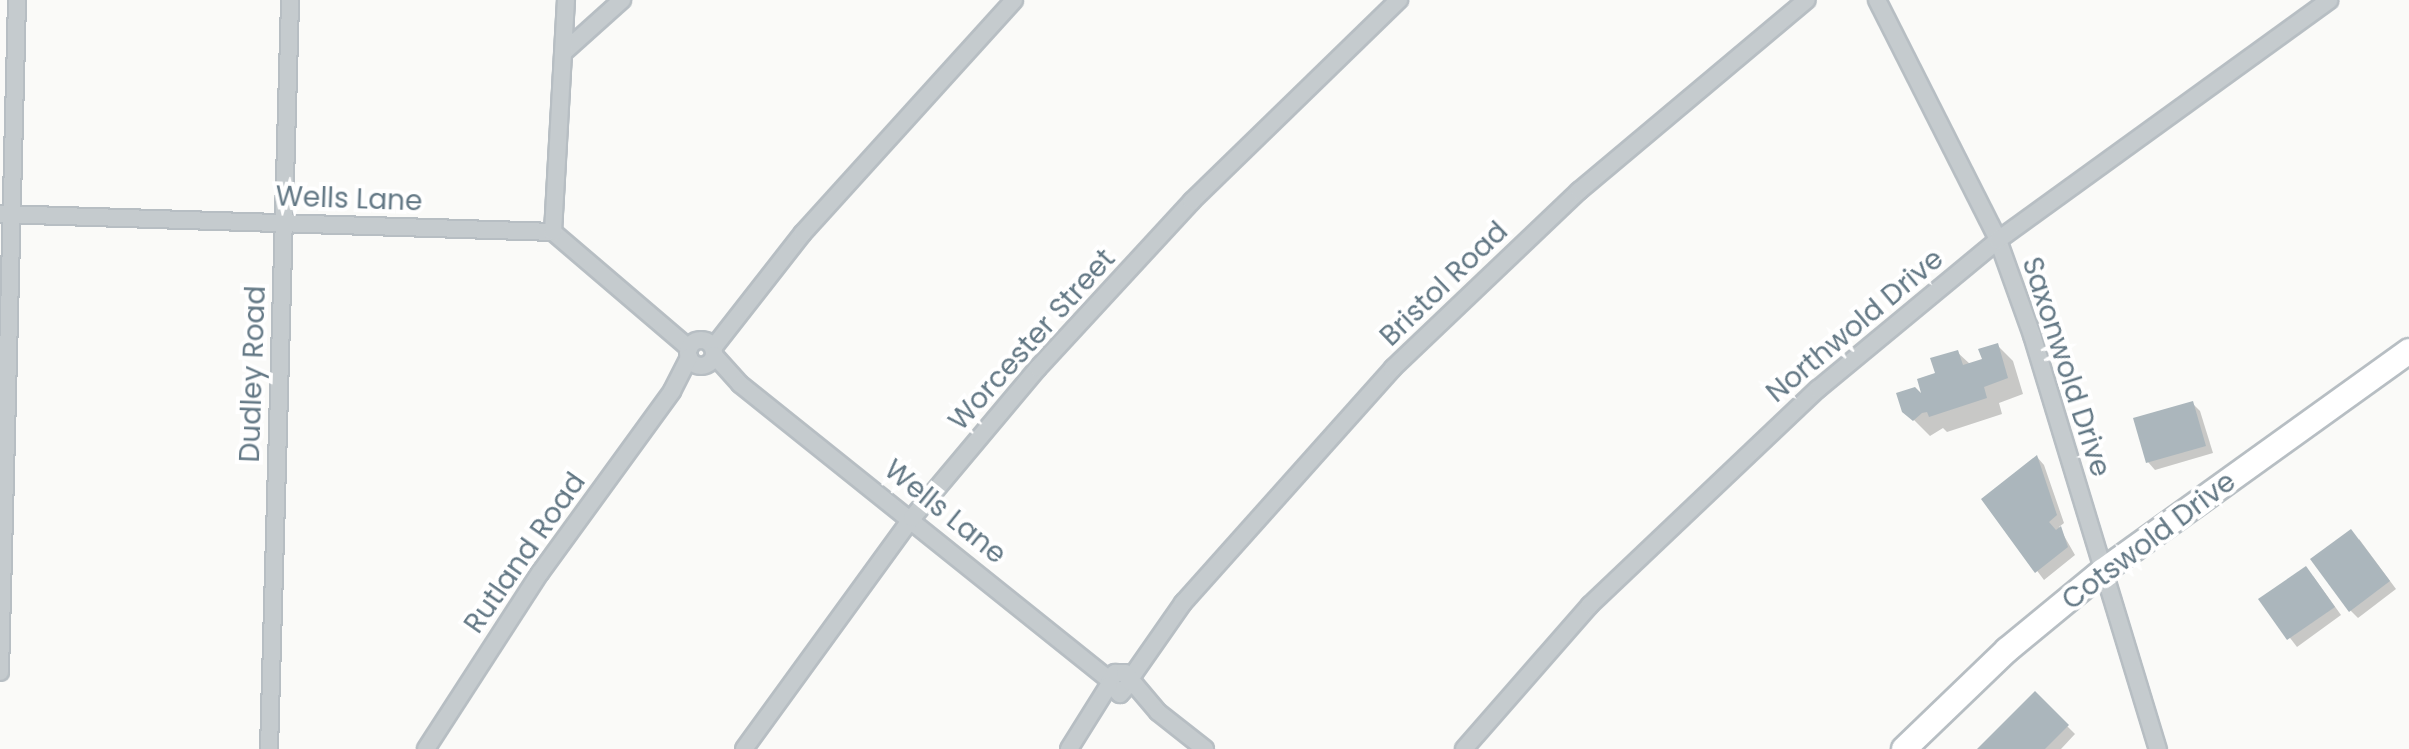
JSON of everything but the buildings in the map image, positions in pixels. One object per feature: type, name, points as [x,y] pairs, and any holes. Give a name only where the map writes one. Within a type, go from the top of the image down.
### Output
[{"type":"main road","name":"Cotswold Drive","points":[[1904,749],[2007,650],[2103,571],[2409,351]]},
{"type":"street","points":[[0,672],[7,214],[17,0]]},
{"type":"street","name":"Dudley Road","points":[[269,749],[290,0]]},
{"type":"street","points":[[553,232],[566,0]]},
{"type":"street","points":[[564,52],[622,0]]},
{"type":"street","name":"Rutland Road","points":[[426,749],[540,573],[701,353],[1014,0]]},
{"type":"street","name":"Worcester Street","points":[[744,749],[912,518],[1038,368],[1192,201],[1399,0]]},
{"type":"street","name":"Bristol Road","points":[[1069,749],[1119,682],[1321,444],[1461,301],[1579,191],[1807,0]]},
{"type":"street","name":"Saxonwold Drive","points":[[1866,0],[1884,18]]},
{"type":"street","name":"Saxonwold Drive","points":[[1877,0],[1998,240],[2158,749]]},
{"type":"street","name":"Northwold Drive","points":[[1464,749],[1590,605],[1716,481],[1998,240],[2329,0]]},
{"type":"street","name":"Wells Lane","points":[[7,214],[553,232],[662,323],[1205,749]]}]
